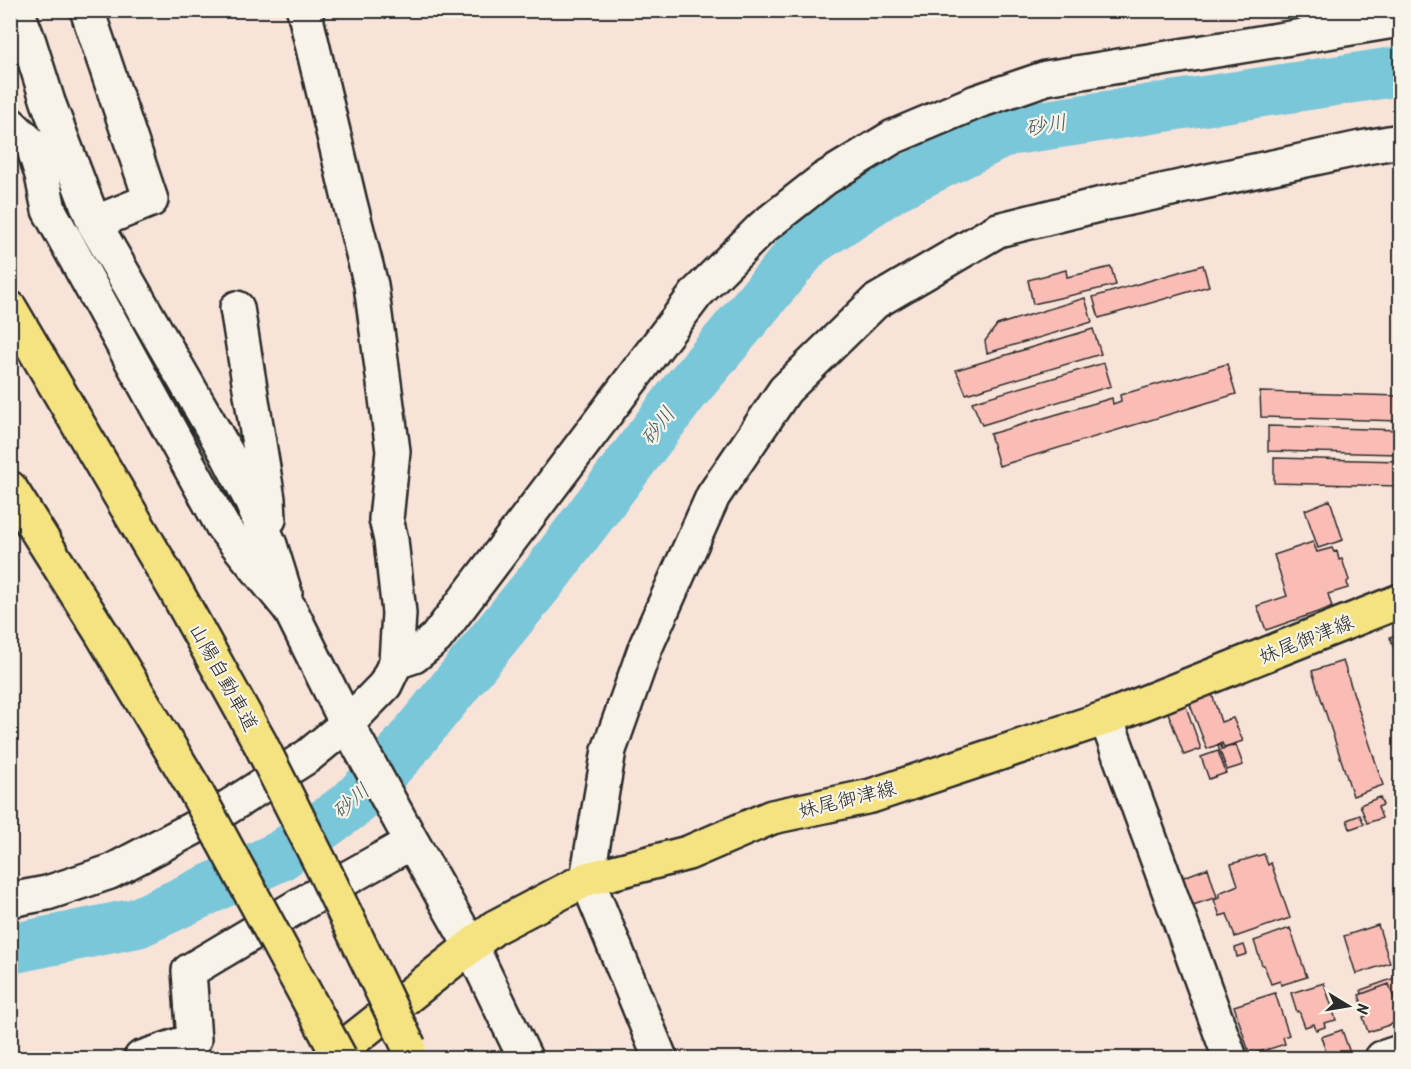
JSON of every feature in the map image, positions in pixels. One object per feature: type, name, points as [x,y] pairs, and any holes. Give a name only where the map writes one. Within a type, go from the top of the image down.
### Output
[{"type":"main road","name":"山陽自動車道","points":[[10,308],[177,591],[260,743],[412,1053]]},
{"type":"main road","points":[[10,488],[102,634],[194,788],[340,1059]]},
{"type":"main road","name":"妹尾御津線","points":[[330,1059],[495,927],[586,879],[688,853],[772,817],[871,796],[1106,718],[1401,601]]},
{"type":"street","points":[[17,10],[48,102],[94,223],[231,461],[250,498],[270,546],[290,609],[347,724],[471,946],[525,1059]]},
{"type":"street","points":[[87,10],[151,200],[94,223]]},
{"type":"street","points":[[10,900],[47,892],[110,872],[205,822],[308,756],[347,724],[385,685],[396,662],[399,613],[391,540],[386,519],[393,451],[371,285],[304,10]]},
{"type":"street","points":[[396,662],[414,656],[436,638],[697,293],[763,227],[824,179],[893,137],[976,102],[1046,78],[1401,20]]},
{"type":"street","points":[[10,124],[33,146],[50,210],[223,527],[290,609]]},
{"type":"street","points":[[660,1059],[586,879],[609,750],[646,646],[713,496],[785,390],[875,302],[998,231],[1102,204],[1401,141]]},
{"type":"street","points":[[237,308],[268,500],[270,546]]},
{"type":"street","points":[[1106,718],[1230,1059]]},
{"type":"street","points":[[141,1059],[194,1040],[189,970],[303,903],[407,833]]},
{"type":"street","points":[[1382,1059],[1401,1052]]},
{"type":"building","points":[[1203,265],[1209,286],[1099,318],[1093,297]]},
{"type":"building","points":[[1111,267],[1116,285],[1033,304],[1028,280],[1066,270],[1067,277]]},
{"type":"building","points":[[1085,298],[1092,322],[987,353],[985,341],[997,325]]},
{"type":"building","points":[[1093,329],[1101,354],[966,394],[956,370]]},
{"type":"building","points":[[1104,363],[1111,386],[982,425],[972,402]]},
{"type":"building","points":[[1227,364],[1236,394],[999,466],[990,434],[1112,398],[1113,404],[1121,401],[1120,395]]},
{"type":"building","points":[[1260,392],[1400,396],[1400,421],[1261,417]]},
{"type":"building","points":[[1268,426],[1400,430],[1400,454],[1268,451]]},
{"type":"building","points":[[1274,458],[1400,461],[1400,486],[1274,483]]},
{"type":"building","points":[[1330,500],[1343,540],[1318,548],[1305,510]]},
{"type":"building","points":[[1313,542],[1317,552],[1332,548],[1334,552],[1337,551],[1349,580],[1348,588],[1328,594],[1332,607],[1266,630],[1257,606],[1287,596],[1274,555]]},
{"type":"building","points":[[1400,633],[1400,657],[1397,658],[1390,637]]},
{"type":"building","points":[[1343,661],[1383,785],[1353,796],[1312,671]]},
{"type":"building","points":[[1212,694],[1221,722],[1233,718],[1243,741],[1224,747],[1222,743],[1207,749],[1189,702]]},
{"type":"building","points":[[1185,704],[1201,749],[1184,755],[1167,710]]},
{"type":"building","points":[[1221,745],[1222,749],[1236,745],[1243,765],[1227,770],[1218,746]]},
{"type":"building","points":[[1218,751],[1226,773],[1209,779],[1201,757]]},
{"type":"building","points":[[1380,797],[1383,805],[1378,807],[1382,818],[1367,823],[1360,805]]},
{"type":"building","points":[[1360,815],[1364,824],[1350,829],[1347,820]]},
{"type":"building","points":[[1264,854],[1268,865],[1271,863],[1290,918],[1235,937],[1227,914],[1220,916],[1214,900],[1219,898],[1219,893],[1238,885],[1231,864]]},
{"type":"building","points":[[1208,868],[1217,897],[1190,906],[1181,878]]},
{"type":"building","points":[[1378,925],[1390,963],[1356,974],[1344,936]]},
{"type":"building","points":[[1290,928],[1307,977],[1281,985],[1280,981],[1271,984],[1254,941]]},
{"type":"building","points":[[1244,945],[1247,954],[1237,957],[1235,948]]},
{"type":"building","points":[[1400,976],[1400,1009],[1398,1010],[1389,984],[1362,994],[1361,990]]},
{"type":"building","points":[[1324,983],[1336,1020],[1324,1023],[1325,1027],[1316,1030],[1314,1024],[1305,1027],[1291,993]]},
{"type":"building","points":[[1389,984],[1399,1013],[1396,1014],[1398,1022],[1368,1032],[1363,1017],[1366,1016],[1359,995]]},
{"type":"building","points":[[1275,993],[1289,1035],[1283,1037],[1285,1044],[1250,1055],[1234,1006]]},
{"type":"building","points":[[1342,1030],[1350,1053],[1328,1058],[1321,1037]]},
{"type":"waterway","name":"砂川","points":[[10,949],[137,923],[280,856],[352,804],[399,755],[544,577],[684,392],[809,242],[893,187],[1007,131],[1400,71]]}]
